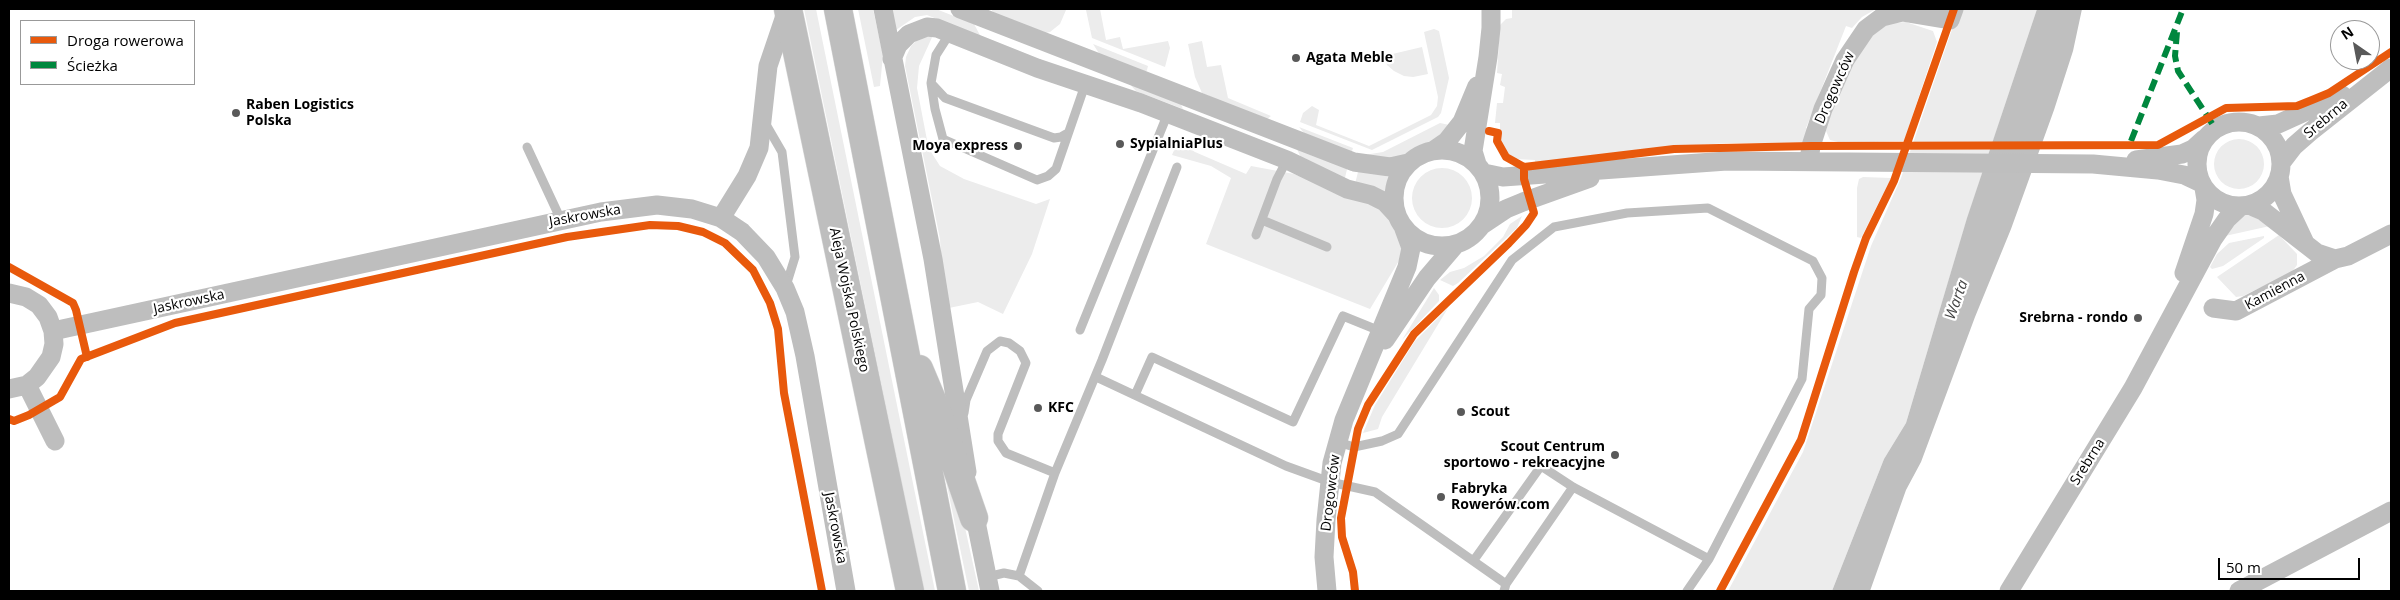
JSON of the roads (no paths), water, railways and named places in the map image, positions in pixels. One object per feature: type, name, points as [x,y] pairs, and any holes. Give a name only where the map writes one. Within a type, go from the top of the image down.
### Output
[{"type":"main road","name":"Aleja Wojska Polskiego","points":[[788,9],[910,591]]},
{"type":"main road","points":[[838,9],[952,591]]},
{"type":"main road","points":[[897,316],[938,414],[974,518]]},
{"type":"street","points":[[721,218],[747,176],[758,148],[768,66],[788,9]]},
{"type":"street","points":[[883,9],[933,259],[974,518],[989,584]]},
{"type":"street","points":[[960,9],[1354,162],[1390,167],[1408,162]]},
{"type":"street","points":[[1482,225],[1490,208],[1490,190],[1473,151],[1492,28],[1490,9]]},
{"type":"street","name":"Drogowców","points":[[1809,161],[1811,146],[1823,109],[1846,60],[1866,29],[1882,17],[1902,12],[1950,20],[1954,9]]},
{"type":"street","points":[[892,59],[903,38],[918,29],[937,28],[1287,160],[1347,189],[1371,195],[1385,202],[1419,241],[1437,246],[1456,244],[1471,237],[1482,225],[1506,209],[1610,171]]},
{"type":"street","points":[[1400,221],[1393,195],[1398,178],[1408,162],[1416,156],[1434,150],[1447,141],[1462,122],[1488,57]]},
{"type":"street","name":"Srebrna","points":[[2259,126],[2269,127],[2299,116],[2374,79],[2391,68]]},
{"type":"street","name":"Srebrna","points":[[2280,170],[2294,146],[2374,79]]},
{"type":"street","points":[[2093,164],[2182,154],[2193,149],[2215,128],[2229,122],[2244,122],[2259,126],[2274,142],[2280,170],[2282,194],[2306,246]]},
{"type":"street","points":[[2204,139],[2198,153],[2196,168],[2203,185],[2214,198],[2227,204],[2245,205],[2263,211],[2306,246],[2325,257],[2335,259]]},
{"type":"street","points":[[1434,150],[1450,150],[1465,155],[1480,168],[1504,177],[1610,171],[1659,164],[1727,161],[2093,164],[2158,170],[2184,175],[2203,185]]},
{"type":"street","points":[[2245,205],[2262,199],[2273,189],[2280,170]]},
{"type":"street","name":"Srebrna","points":[[2163,330],[2204,214],[2206,200],[2203,185]]},
{"type":"street","name":"Jaskrowska","points":[[53,331],[600,212],[657,205],[692,209],[721,218],[742,232],[772,264],[785,288],[794,312],[804,356],[846,591]]},
{"type":"street","name":"Srebrna","points":[[2009,591],[2133,388],[2212,239],[2227,219],[2245,205]]},
{"type":"street","name":"Drogowców","points":[[1327,591],[1325,548],[1332,463],[1344,420],[1407,267],[1411,248],[1400,221]]},
{"type":"street","name":"Kamienna","points":[[2213,308],[2236,311],[2335,259],[2348,256],[2391,234]]},
{"type":"street","name":"Drogowców","points":[[1364,370],[1427,278],[1456,244]]},
{"type":"street","points":[[9,293],[26,297],[39,305],[48,317],[53,331],[52,356],[46,368],[18,387],[55,441]]},
{"type":"street","points":[[2239,591],[2391,511]]},
{"type":"lane","points":[[950,33],[936,55],[931,83],[935,109],[943,139],[1037,180],[1048,176],[1056,169],[1085,84]]},
{"type":"lane","points":[[931,83],[945,98],[1054,138],[1068,133]]},
{"type":"lane","points":[[1080,330],[1168,114]]},
{"type":"lane","points":[[763,119],[782,152],[795,257],[785,288]]},
{"type":"lane","points":[[527,147],[561,220]]},
{"type":"lane","points":[[1256,235],[1277,179],[1287,160]]},
{"type":"lane","points":[[1018,576],[1055,473],[1096,376],[1176,167]]},
{"type":"lane","points":[[1338,442],[1354,447],[1382,441],[1398,434],[1512,260],[1554,227],[1627,214],[1708,208],[1814,261],[1822,278],[1821,295],[1809,309],[1802,379],[1709,558],[1687,591]]},
{"type":"lane","points":[[1262,220],[1327,247]]},
{"type":"lane","points":[[1135,395],[1152,357],[1293,422],[1343,316],[1380,331]]},
{"type":"lane","points":[[961,428],[966,400],[986,351],[1000,341],[1010,343],[1020,351],[1026,363],[998,434],[998,441],[1006,452],[1055,473]]},
{"type":"lane","points":[[1096,376],[1286,466],[1330,482],[1375,492],[1474,560],[1505,588],[1573,487]]},
{"type":"lane","points":[[1474,560],[1541,466],[1573,487],[1709,558]]},
{"type":"lane","points":[[989,584],[1004,573],[1018,576],[1038,591]]},
{"type":"water","name":"Warta","points":[[2037,9],[2082,9],[2073,51],[2054,110],[2011,229],[1975,317],[1921,462],[1906,490],[1870,591],[1832,591],[1884,459],[1906,423],[1967,218]]},
{"type":"place","name":"Agata Meble","points":[[1296,58]]},
{"type":"place","name":"Raben Logistics Polska","points":[[236,113]]},
{"type":"place","name":"SypialniaPlus","points":[[1120,144]]},
{"type":"place","name":"Moya express","points":[[1018,146]]},
{"type":"place","name":"Srebrna - rondo","points":[[2138,318]]},
{"type":"place","name":"KFC","points":[[1038,408]]},
{"type":"place","name":"Scout","points":[[1461,412]]},
{"type":"place","name":"Scout Centrum sportowo - rekreacyjne","points":[[1615,455]]},
{"type":"place","name":"Fabryka Rowerów.com","points":[[1441,497]]}]
